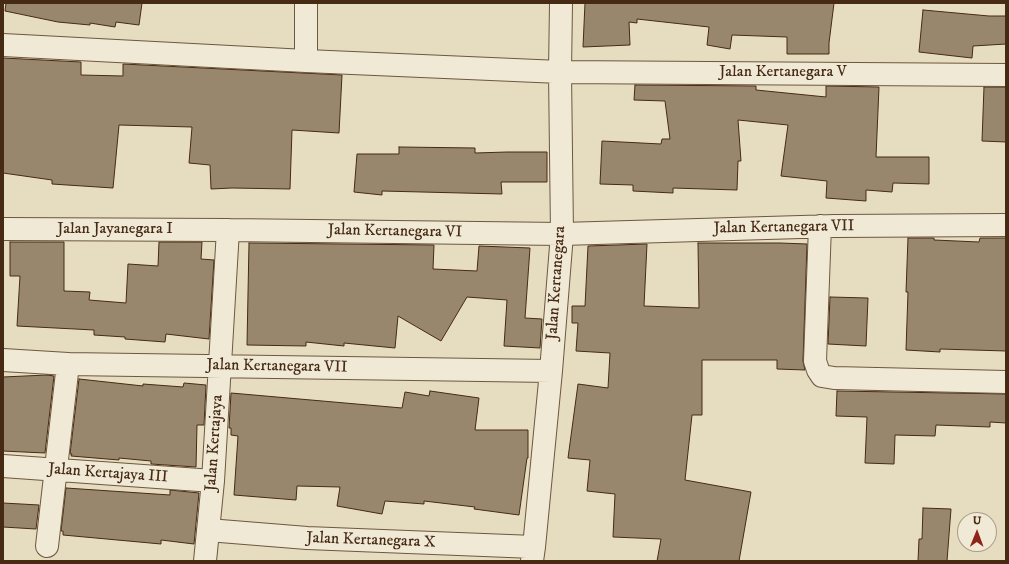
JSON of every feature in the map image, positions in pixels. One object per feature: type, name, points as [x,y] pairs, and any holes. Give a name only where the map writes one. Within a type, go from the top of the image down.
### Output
[{"type":"street","points":[[306,3],[306,61]]},
{"type":"street","name":"Jalan Kertanegara","points":[[533,554],[552,370],[562,234],[560,72],[561,3]]},
{"type":"street","name":"Jalan Kertanegara V","points":[[3,45],[306,61],[560,72],[1006,75]]},
{"type":"street","name":"Jalan Kertanegara VII","points":[[562,234],[820,226],[1006,225]]},
{"type":"street","points":[[820,226],[815,361],[822,376],[834,378],[1006,382]]},
{"type":"street","name":"Jalan Jayanegara I","points":[[3,230],[228,230]]},
{"type":"street","name":"Jalan Kertanegara VI","points":[[228,230],[562,234]]},
{"type":"street","name":"Jalan Kertajaya","points":[[205,561],[213,481],[228,230]]},
{"type":"street","name":"Jalan Kertanegara VII","points":[[3,360],[68,364],[552,370]]},
{"type":"street","points":[[47,546],[68,364]]},
{"type":"street","name":"Jalan Kertajaya III","points":[[3,466],[213,481]]},
{"type":"street","name":"Jalan Kertanegara X","points":[[208,530],[533,554]]},
{"type":"building","points":[[6,3],[142,3],[139,25],[116,22],[115,27],[90,23],[90,25],[58,22],[5,11]]},
{"type":"building","points":[[585,3],[834,3],[829,54],[787,54],[787,37],[732,35],[730,49],[707,45],[709,27],[637,19],[637,23],[629,22],[630,45],[583,47]]},
{"type":"building","points":[[923,10],[989,16],[1006,16],[1006,44],[973,46],[972,58],[919,52]]},
{"type":"building","points":[[3,58],[81,62],[81,75],[123,76],[123,64],[342,75],[339,133],[292,130],[290,189],[211,189],[210,165],[189,163],[192,127],[119,125],[113,188],[52,184],[52,180],[3,173]]},
{"type":"building","points":[[635,85],[756,86],[756,90],[826,97],[826,86],[879,87],[876,157],[929,157],[929,184],[893,183],[892,192],[866,190],[866,201],[826,198],[827,181],[781,176],[788,125],[738,120],[741,161],[738,161],[737,190],[673,188],[673,193],[633,191],[633,185],[600,184],[602,141],[661,144],[662,139],[670,139],[665,101],[634,100]]},
{"type":"building","points":[[984,87],[1006,87],[1006,142],[982,141]]},
{"type":"building","points":[[399,147],[475,148],[475,153],[547,152],[547,182],[501,182],[502,194],[382,191],[382,195],[354,192],[357,154],[399,154]]},
{"type":"building","points":[[908,238],[934,238],[934,240],[979,242],[980,238],[1006,238],[1006,351],[940,349],[940,352],[906,350]]},
{"type":"building","points":[[10,242],[64,242],[64,291],[90,292],[89,300],[126,303],[128,264],[158,266],[159,242],[202,242],[201,259],[214,260],[209,339],[166,334],[165,342],[94,335],[94,330],[17,326],[20,276],[10,276]]},
{"type":"building","points":[[249,243],[434,245],[433,269],[477,271],[479,246],[530,248],[525,318],[542,319],[540,348],[504,346],[507,300],[467,297],[441,341],[398,316],[395,348],[344,343],[344,346],[306,342],[306,346],[247,345]]},
{"type":"building","points":[[698,243],[807,244],[803,361],[805,370],[777,369],[777,360],[702,360],[702,415],[692,415],[685,480],[751,492],[739,561],[657,561],[661,539],[613,537],[615,494],[587,491],[590,460],[568,458],[578,384],[608,388],[610,353],[576,351],[578,323],[572,323],[572,306],[585,306],[588,246],[647,244],[644,306],[699,308]]},
{"type":"building","points":[[830,297],[868,298],[866,346],[828,344]]},
{"type":"building","points":[[54,376],[45,453],[3,451],[3,377]]},
{"type":"building","points":[[79,379],[143,386],[143,384],[183,387],[184,383],[206,385],[204,425],[197,425],[196,467],[151,464],[151,461],[119,458],[119,460],[71,456],[72,454],[70,454]]},
{"type":"building","points":[[430,391],[479,398],[475,430],[528,430],[528,458],[519,515],[474,509],[475,507],[424,501],[424,504],[385,501],[382,514],[337,506],[340,487],[297,486],[296,500],[234,495],[238,436],[231,435],[231,428],[229,428],[231,393],[402,408],[405,392],[429,396]]},
{"type":"building","points":[[837,391],[1006,394],[1006,423],[990,422],[990,427],[936,425],[935,436],[895,435],[894,464],[865,463],[867,417],[836,416]]},
{"type":"building","points":[[66,488],[170,495],[170,490],[199,493],[194,544],[161,540],[161,544],[63,535],[63,531],[61,531]]},
{"type":"building","points":[[3,503],[39,505],[36,529],[3,527]]},
{"type":"building","points":[[923,508],[951,509],[947,561],[918,561],[919,539],[922,539]]}]
